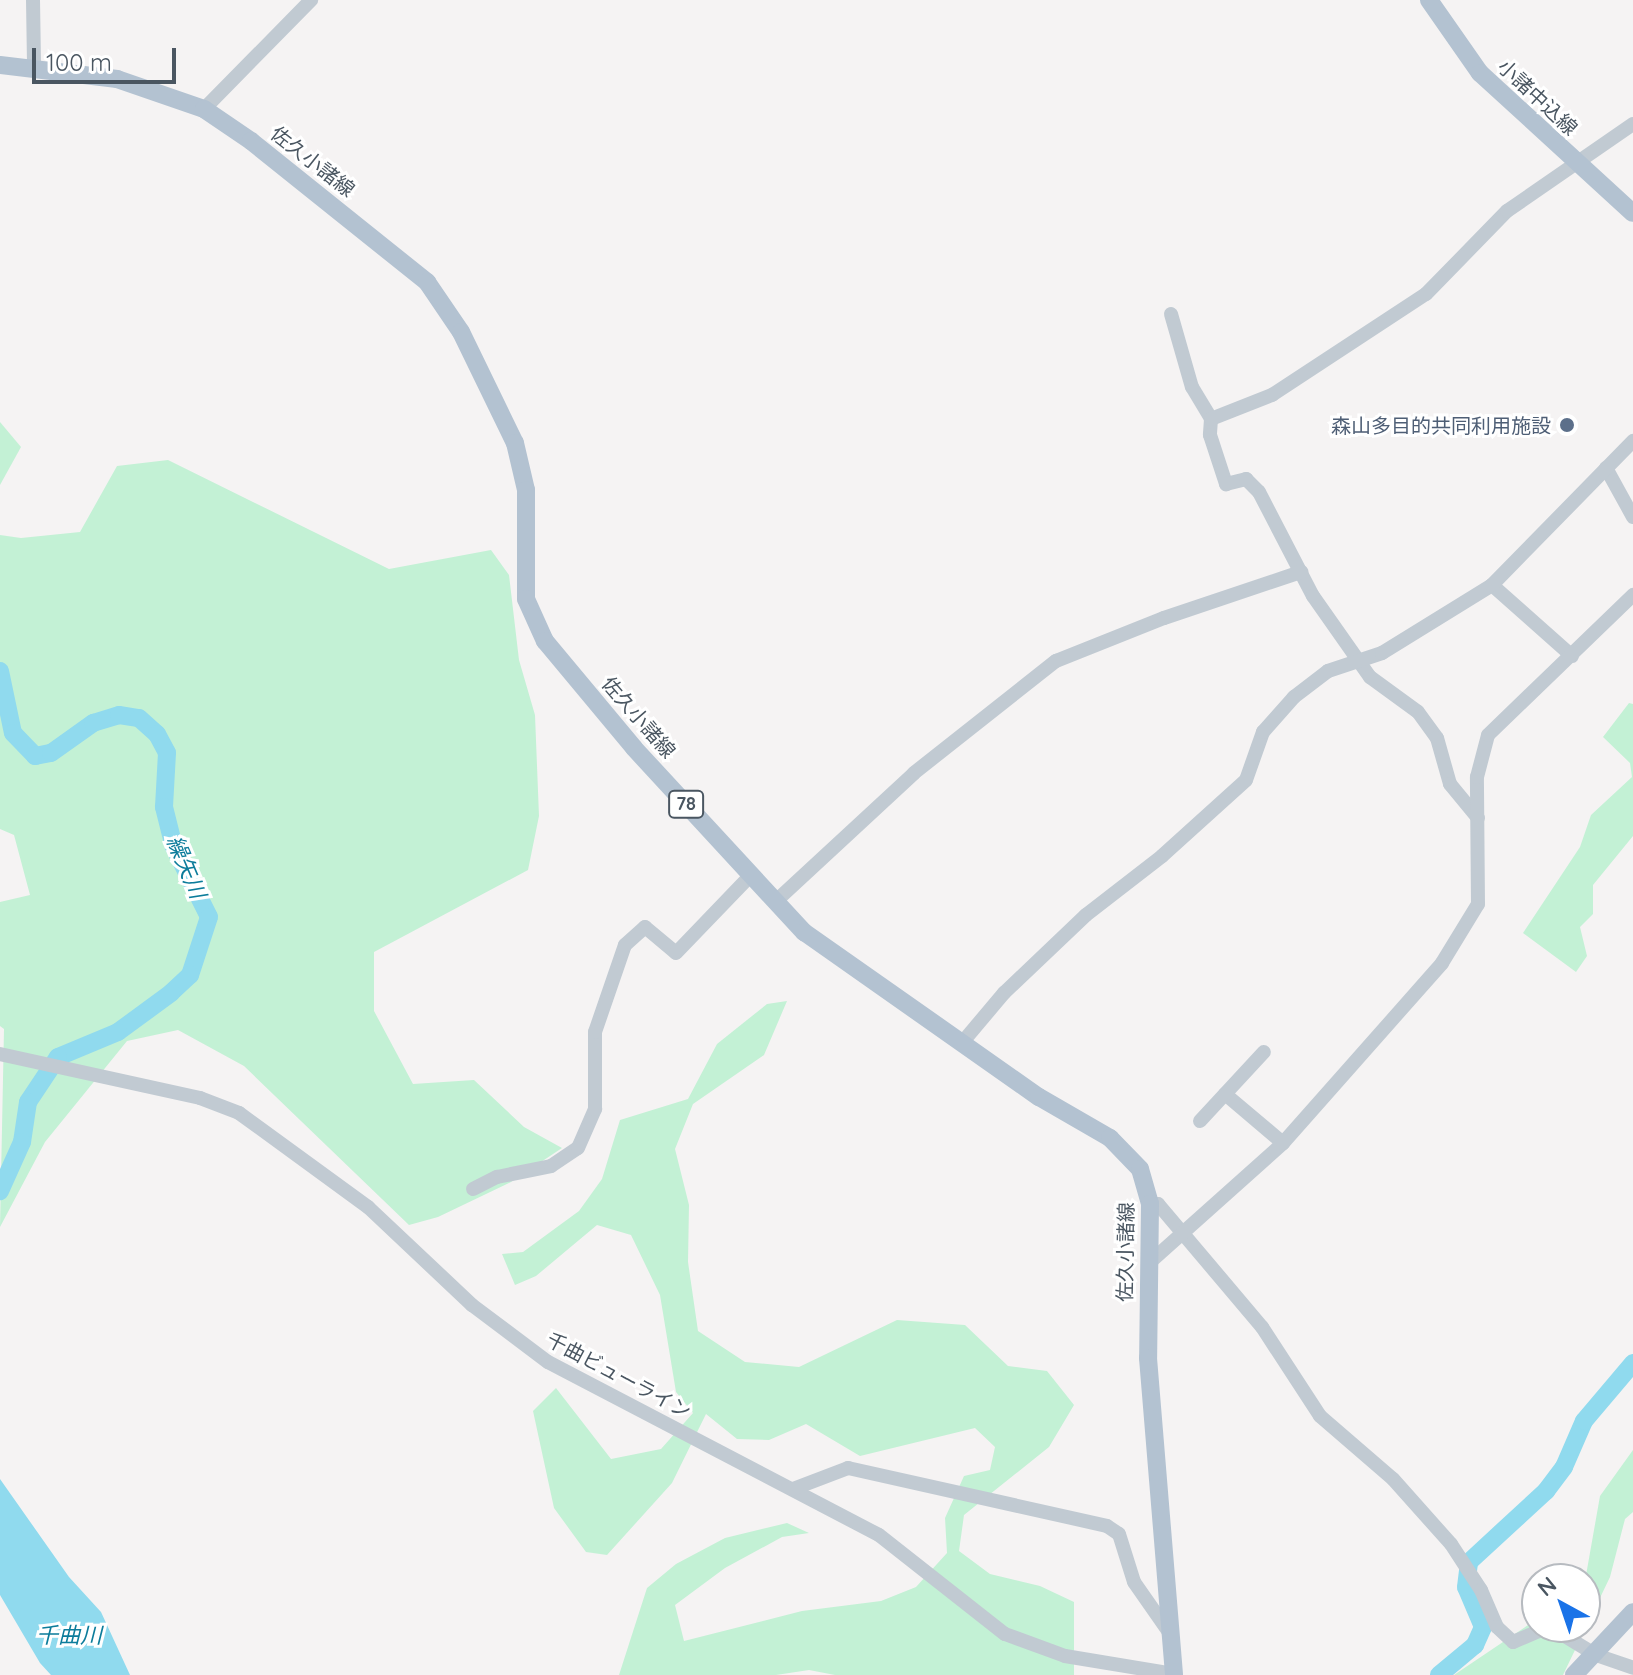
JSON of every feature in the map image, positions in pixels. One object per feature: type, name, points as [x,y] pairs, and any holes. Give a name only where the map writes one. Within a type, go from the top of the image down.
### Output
[{"type":"main road","name":"小諸中込線","points":[[1429,0],[1480,73],[1633,213]]},
{"type":"main road","name":"佐久小諸線","points":[[0,65],[34,67],[144,86],[204,109],[399,257],[446,307],[501,405],[515,443],[526,490],[525,578],[532,621],[634,748],[751,875],[831,954],[961,1044],[1126,1151],[1140,1169],[1150,1204],[1148,1358],[1177,1675]]},
{"type":"main road","points":[[1574,1675],[1633,1612]]},
{"type":"street","points":[[33,0],[34,67]]},
{"type":"street","points":[[204,109],[234,84],[311,0]]},
{"type":"street","points":[[1211,419],[1272,395],[1426,294],[1507,211],[1633,124]]},
{"type":"street","points":[[1171,314],[1192,387],[1211,419],[1210,435],[1226,484],[1246,479],[1259,492],[1301,572],[1357,662],[1381,688],[1418,712],[1437,738],[1450,784],[1478,818]]},
{"type":"street","points":[[961,1044],[1004,993],[1086,915],[1162,856],[1246,780],[1263,732],[1294,697],[1328,671],[1382,653],[1492,585],[1633,441]]},
{"type":"street","points":[[1606,468],[1633,517]]},
{"type":"street","points":[[776,901],[914,773],[1056,661],[1301,572]]},
{"type":"street","points":[[1492,585],[1572,656]]},
{"type":"street","points":[[1149,1263],[1283,1143],[1458,940],[1478,904],[1478,761],[1488,735],[1633,595]]},
{"type":"street","points":[[473,1189],[497,1177],[551,1166],[578,1148],[595,1109],[595,1032],[625,945],[645,927],[676,953],[751,875]]},
{"type":"street","points":[[1200,1121],[1264,1052]]},
{"type":"street","name":"千曲ビューライン","points":[[0,1054],[200,1098],[265,1128],[368,1207],[501,1329],[548,1362],[879,1535],[974,1612],[1032,1647],[1177,1675]]},
{"type":"street","points":[[1225,1094],[1283,1143]]},
{"type":"street","points":[[1150,1204],[1158,1204],[1262,1327],[1320,1416],[1393,1479],[1451,1544],[1481,1590],[1497,1627],[1513,1642],[1521,1639]]},
{"type":"street","points":[[793,1489],[848,1468],[1107,1526],[1119,1534],[1134,1582],[1171,1635]]},
{"type":"street","points":[[1576,1643],[1596,1655],[1633,1668]]},
{"type":"green space","points":[[0,422],[21,447],[0,485]]},
{"type":"green space","points":[[168,460],[389,569],[491,550],[509,575],[519,660],[535,715],[539,816],[528,870],[374,952],[374,1011],[413,1084],[474,1080],[524,1127],[562,1148],[511,1182],[438,1217],[409,1225],[244,1066],[178,1030],[127,1041],[45,1142],[0,1227],[4,1029],[0,1026],[0,902],[30,895],[14,835],[0,829],[0,535],[21,538],[80,532],[117,466]]},
{"type":"green space","points":[[1629,703],[1633,704],[1633,836],[1593,885],[1593,914],[1580,927],[1587,956],[1576,972],[1523,933],[1580,847],[1591,815],[1632,777],[1630,763],[1603,737]]},
{"type":"green space","points":[[787,1001],[764,1055],[693,1104],[675,1149],[689,1205],[688,1262],[698,1331],[745,1362],[799,1367],[897,1320],[965,1325],[1008,1366],[1047,1371],[1074,1405],[1049,1447],[964,1515],[959,1551],[990,1574],[1040,1586],[1074,1602],[1074,1675],[835,1675],[809,1670],[776,1675],[619,1675],[647,1588],[676,1564],[725,1538],[787,1523],[809,1533],[782,1537],[725,1568],[675,1605],[684,1641],[802,1611],[881,1601],[916,1587],[947,1553],[945,1518],[964,1476],[990,1470],[995,1447],[975,1428],[860,1456],[806,1424],[769,1440],[737,1439],[706,1414],[672,1483],[607,1555],[586,1552],[554,1508],[533,1411],[556,1388],[611,1459],[661,1449],[693,1413],[676,1392],[660,1295],[631,1235],[597,1225],[536,1276],[515,1285],[502,1254],[523,1252],[579,1211],[602,1179],[620,1120],[688,1099],[717,1044],[767,1004]]},
{"type":"green space","points":[[1633,1450],[1633,1512],[1625,1519],[1610,1577],[1601,1596],[1601,1563],[1588,1563],[1600,1496]]},
{"type":"green space","points":[[1521,1630],[1521,1643],[1578,1643],[1563,1675],[1454,1675]]},
{"type":"water","name":"千曲川","points":[[0,1479],[69,1577],[101,1612],[130,1675],[51,1675],[40,1663],[0,1595]]},
{"type":"waterway","name":"繰矢川","points":[[0,671],[13,733],[35,756],[51,753],[93,723],[119,715],[139,718],[157,734],[167,753],[164,807],[174,847],[209,917],[190,975],[171,993],[118,1032],[58,1057],[28,1102],[22,1142],[0,1191]]},
{"type":"waterway","points":[[1439,1675],[1475,1645],[1483,1627],[1466,1587],[1469,1562],[1546,1491],[1564,1467],[1584,1421],[1633,1363]]},
{"type":"place","name":"森山多目的共同利用施設","points":[[1567,425]]}]
